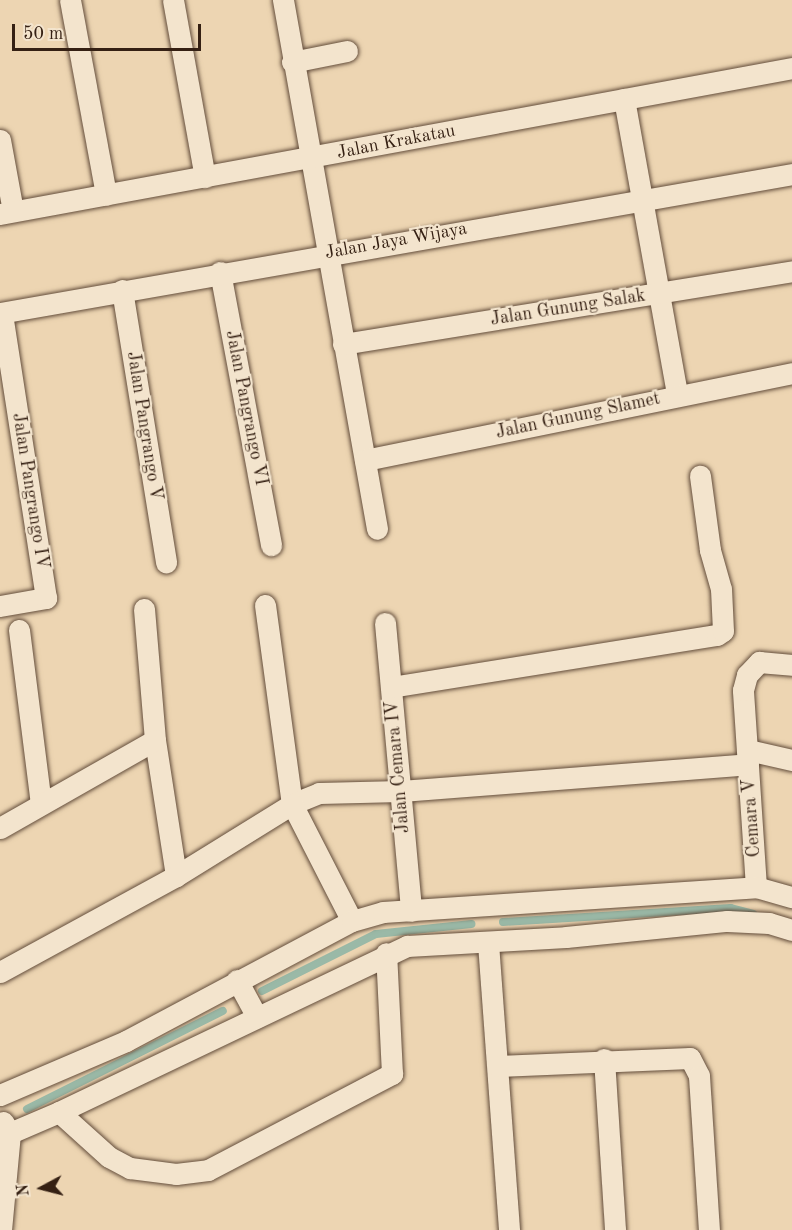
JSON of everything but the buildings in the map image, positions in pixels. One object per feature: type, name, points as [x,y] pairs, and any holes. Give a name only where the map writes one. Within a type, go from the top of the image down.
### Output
[{"type":"street","points":[[70,0],[106,195]]},
{"type":"street","points":[[174,0],[206,177]]},
{"type":"street","points":[[283,0],[309,159],[377,529]]},
{"type":"street","points":[[292,62],[347,51]]},
{"type":"street","name":"Jalan Krakatau","points":[[7,213],[792,68]]},
{"type":"street","points":[[624,99],[677,395]]},
{"type":"street","points":[[0,140],[7,213]]},
{"type":"street","name":"Jalan Jaya Wijaya","points":[[1,313],[326,253],[792,174]]},
{"type":"street","name":"Jalan Gunung Salak","points":[[343,344],[792,271]]},
{"type":"street","name":"Jalan Pangrango VI","points":[[220,272],[271,545]]},
{"type":"street","name":"Jalan Pangrango V","points":[[122,290],[166,562]]},
{"type":"street","name":"Jalan Pangrango IV","points":[[0,606],[46,598],[1,313]]},
{"type":"street","name":"Jalan Gunung Slamet","points":[[365,460],[792,373]]},
{"type":"street","points":[[392,687],[717,635],[723,631],[721,589],[710,550],[700,476]]},
{"type":"street","points":[[265,605],[292,804],[352,921]]},
{"type":"street","points":[[144,609],[155,740],[176,876]]},
{"type":"street","name":"Jalan Cemara IV","points":[[385,623],[411,911]]},
{"type":"street","points":[[19,630],[41,804]]},
{"type":"street","name":"Cemara V","points":[[756,887],[743,690],[747,675],[759,662],[792,665]]},
{"type":"street","points":[[0,828],[155,740]]},
{"type":"street","points":[[0,972],[176,876],[292,804],[319,793],[400,791],[748,757],[792,760]]},
{"type":"street","points":[[1,1230],[3,1127],[59,1112],[247,999],[352,921],[383,912],[756,887],[792,897]]},
{"type":"street","points":[[0,1095],[126,1041],[407,946],[488,943],[727,921],[769,923],[792,930]]},
{"type":"street","points":[[488,943],[509,1230]]},
{"type":"street","points":[[59,1112],[110,1157],[130,1168],[176,1174],[208,1170],[392,1074],[386,953]]},
{"type":"street","points":[[498,1066],[603,1059],[690,1058],[696,1065],[709,1230]]},
{"type":"street","points":[[603,1059],[615,1230]]},
{"type":"waterway","points":[[503,922],[731,908],[753,914]]},
{"type":"waterway","points":[[262,991],[376,934],[471,924]]},
{"type":"waterway","points":[[27,1109],[223,1011]]}]
